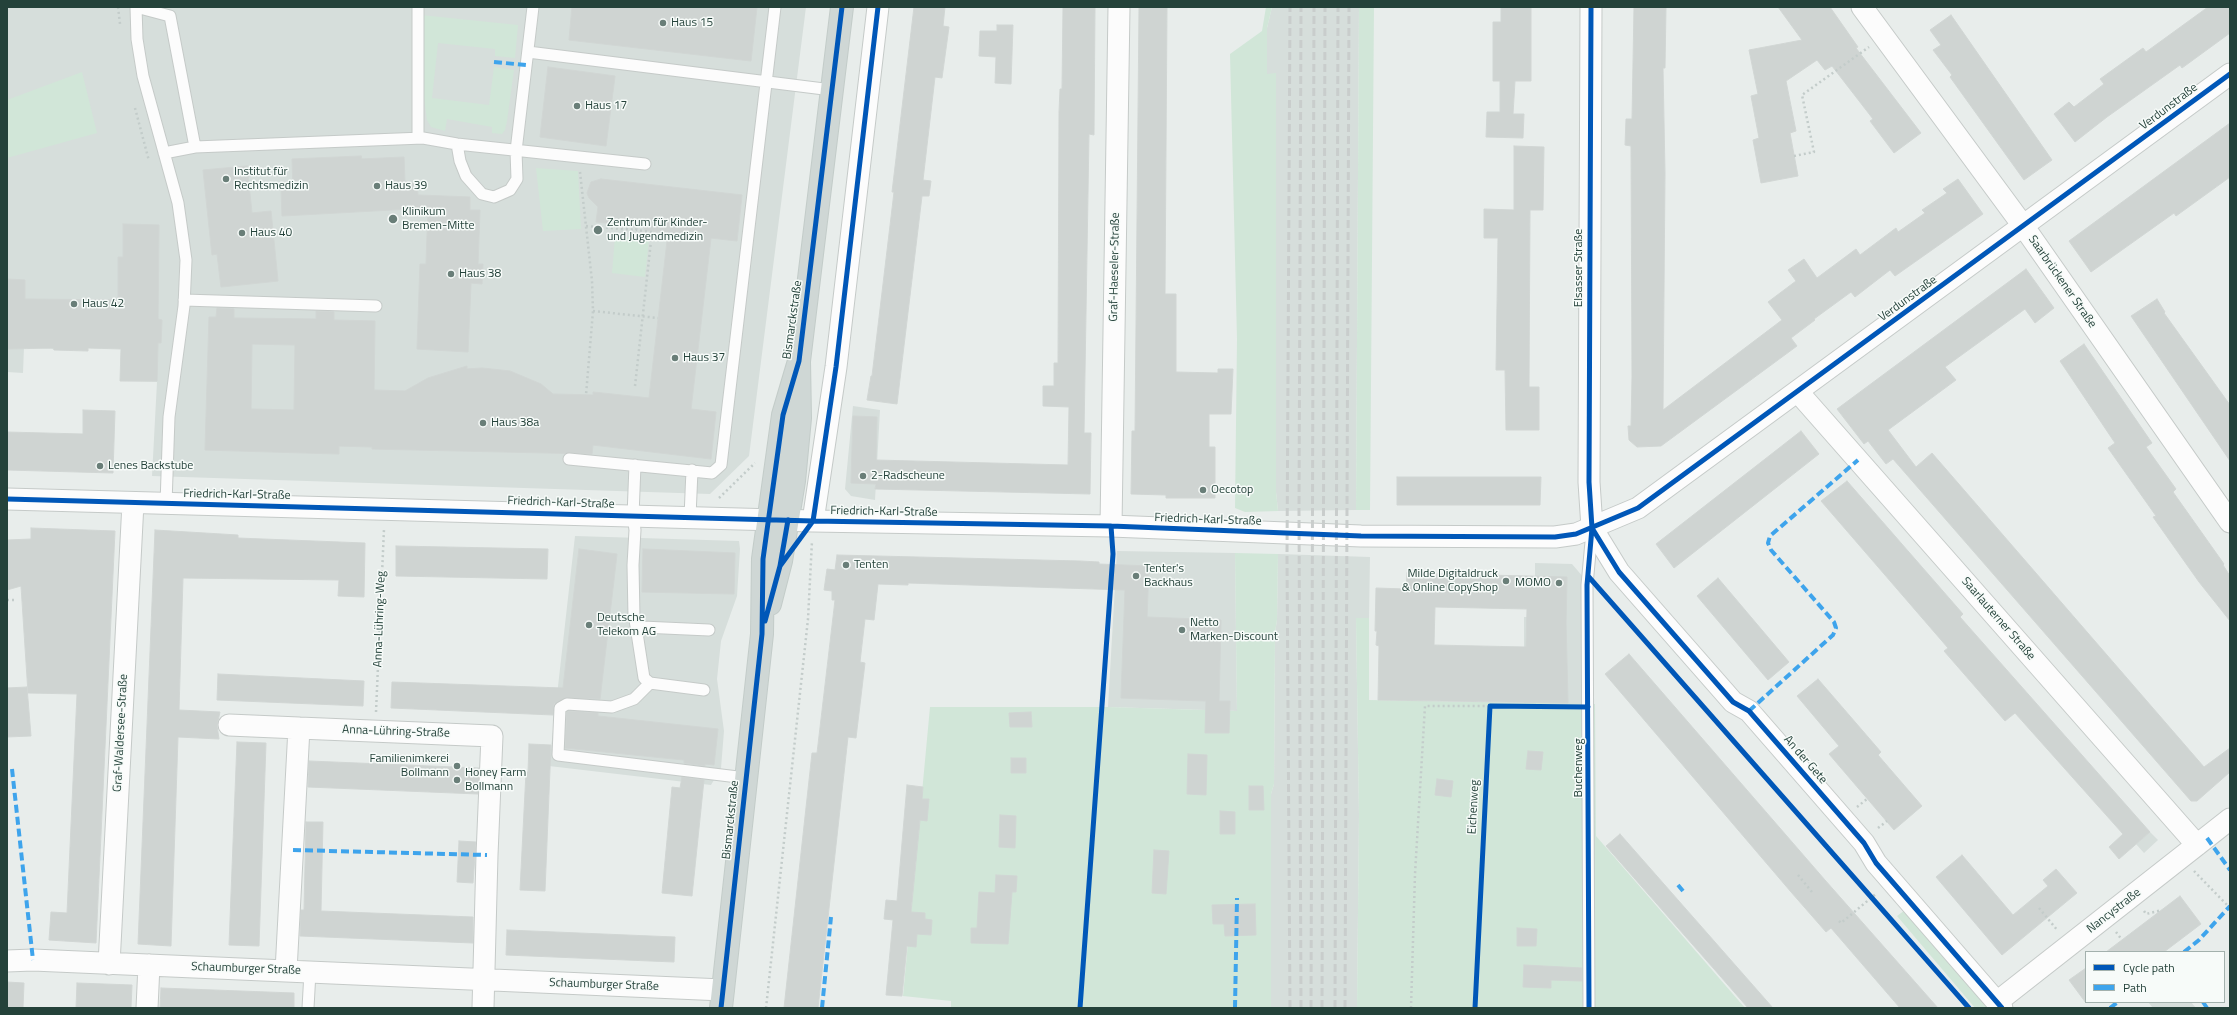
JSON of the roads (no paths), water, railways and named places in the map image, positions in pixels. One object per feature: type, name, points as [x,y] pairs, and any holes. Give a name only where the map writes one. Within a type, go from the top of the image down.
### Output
[{"type":"main road","name":"Bismarckstraße","points":[[722,999],[762,634],[762,566],[778,520],[800,418],[799,361],[842,7]]},
{"type":"main road","name":"Bismarckstraße","points":[[778,520],[779,441],[783,415],[799,361]]},
{"type":"street","points":[[814,515],[836,367],[878,7]]},
{"type":"street","name":"Graf-Haeseler-Straße","points":[[1111,526],[1119,7]]},
{"type":"street","name":"Elsasser Straße","points":[[1590,7],[1589,482],[1592,528]]},
{"type":"street","name":"Saarbrückener Straße","points":[[1862,7],[2024,227],[2230,522]]},
{"type":"street","name":"Verdunstraße","points":[[1592,528],[1638,508],[2024,227],[2230,74]]},
{"type":"street","name":"Saarlauterner Straße","points":[[1798,392],[2189,852]]},
{"type":"street","name":"Friedrich-Karl-Straße","points":[[7,499],[166,504],[384,508],[632,516],[691,509],[778,520],[814,515],[1361,536],[1548,537],[1576,534],[1592,528]]},
{"type":"street","name":"Graf-Waldersee-Straße","points":[[110,964],[133,503]]},
{"type":"street","name":"An der Gete","points":[[1592,528],[1619,572],[1733,702],[1749,711],[1864,843],[1876,864],[2000,1005]]},
{"type":"street","name":"Anna-Lühring-Straße","points":[[230,725],[492,736],[486,855],[485,980]]},
{"type":"street","points":[[286,971],[299,728]]},
{"type":"street","name":"Nancystraße","points":[[2000,1005],[2070,945],[2230,819]]},
{"type":"street","name":"Schaumburger Straße","points":[[7,961],[19,960],[149,965],[485,980],[722,999]]},
{"type":"street","points":[[147,1008],[149,965]]},
{"type":"street","points":[[483,1008],[485,980]]},
{"type":"lane","points":[[166,504],[169,417],[184,300],[186,260],[178,203],[143,76],[137,38],[136,7],[170,16],[195,147]]},
{"type":"lane","points":[[418,7],[418,138]]},
{"type":"lane","points":[[457,144],[460,161],[466,176],[482,194],[494,197],[510,190],[517,179],[516,151],[533,7]]},
{"type":"lane","points":[[569,459],[712,473],[721,465],[775,7]]},
{"type":"lane","points":[[528,52],[832,90]]},
{"type":"lane","points":[[164,153],[195,147],[418,138],[516,151],[645,164]]},
{"type":"lane","points":[[184,300],[376,306]]},
{"type":"lane","points":[[635,465],[632,516],[636,530],[633,565],[634,617],[644,678],[650,683],[704,690]]},
{"type":"lane","points":[[691,509],[692,470]]},
{"type":"lane","name":"Buchenweg","points":[[1589,1008],[1587,585],[1592,528]]},
{"type":"lane","points":[[634,617],[642,627],[709,630]]},
{"type":"lane","points":[[650,683],[634,699],[612,708],[567,704],[560,708],[558,755],[746,778]]},
{"type":"lane","points":[[308,1008],[310,972]]},
{"type":"railway","points":[[1290,7],[1287,557],[1290,1008]]},
{"type":"railway","points":[[1301,7],[1299,511],[1301,1008]]},
{"type":"railway","points":[[1311,1008],[1314,7]]},
{"type":"railway","points":[[1322,1008],[1325,7]]},
{"type":"railway","points":[[1335,1008],[1338,7]]},
{"type":"railway","points":[[1345,1008],[1349,7]]},
{"type":"place","name":"Haus 15","points":[[663,23]]},
{"type":"place","name":"Haus 17","points":[[577,106]]},
{"type":"place","name":"Institut für Rechtsmedizin","points":[[226,179]]},
{"type":"place","name":"Haus 39","points":[[377,186]]},
{"type":"place","name":"Klinikum Bremen-Mitte","points":[[393,219]]},
{"type":"place","name":"Zentrum für Kinder- und Jugendmedizin","points":[[598,230]]},
{"type":"place","name":"Haus 40","points":[[242,233]]},
{"type":"place","name":"Haus 38","points":[[451,274]]},
{"type":"place","name":"Haus 42","points":[[74,304]]},
{"type":"place","name":"Haus 37","points":[[675,358]]},
{"type":"place","name":"Haus 38a","points":[[483,423]]},
{"type":"place","name":"Lenes Backstube","points":[[100,466]]},
{"type":"place","name":"2-Radscheune","points":[[863,476]]},
{"type":"place","name":"Oecotop","points":[[1203,490]]},
{"type":"place","name":"Tenten","points":[[846,565]]},
{"type":"place","name":"Tenter's Backhaus","points":[[1136,576]]},
{"type":"place","name":"Milde Digitaldruck & Online CopyShop","points":[[1506,581]]},
{"type":"place","name":"MOMO","points":[[1559,583]]},
{"type":"place","name":"Deutsche Telekom AG","points":[[589,625]]},
{"type":"place","name":"Netto Marken-Discount","points":[[1182,630]]},
{"type":"place","name":"Familienimkerei Bollmann","points":[[457,766]]},
{"type":"place","name":"Honey Farm Bollmann","points":[[457,780]]}]
